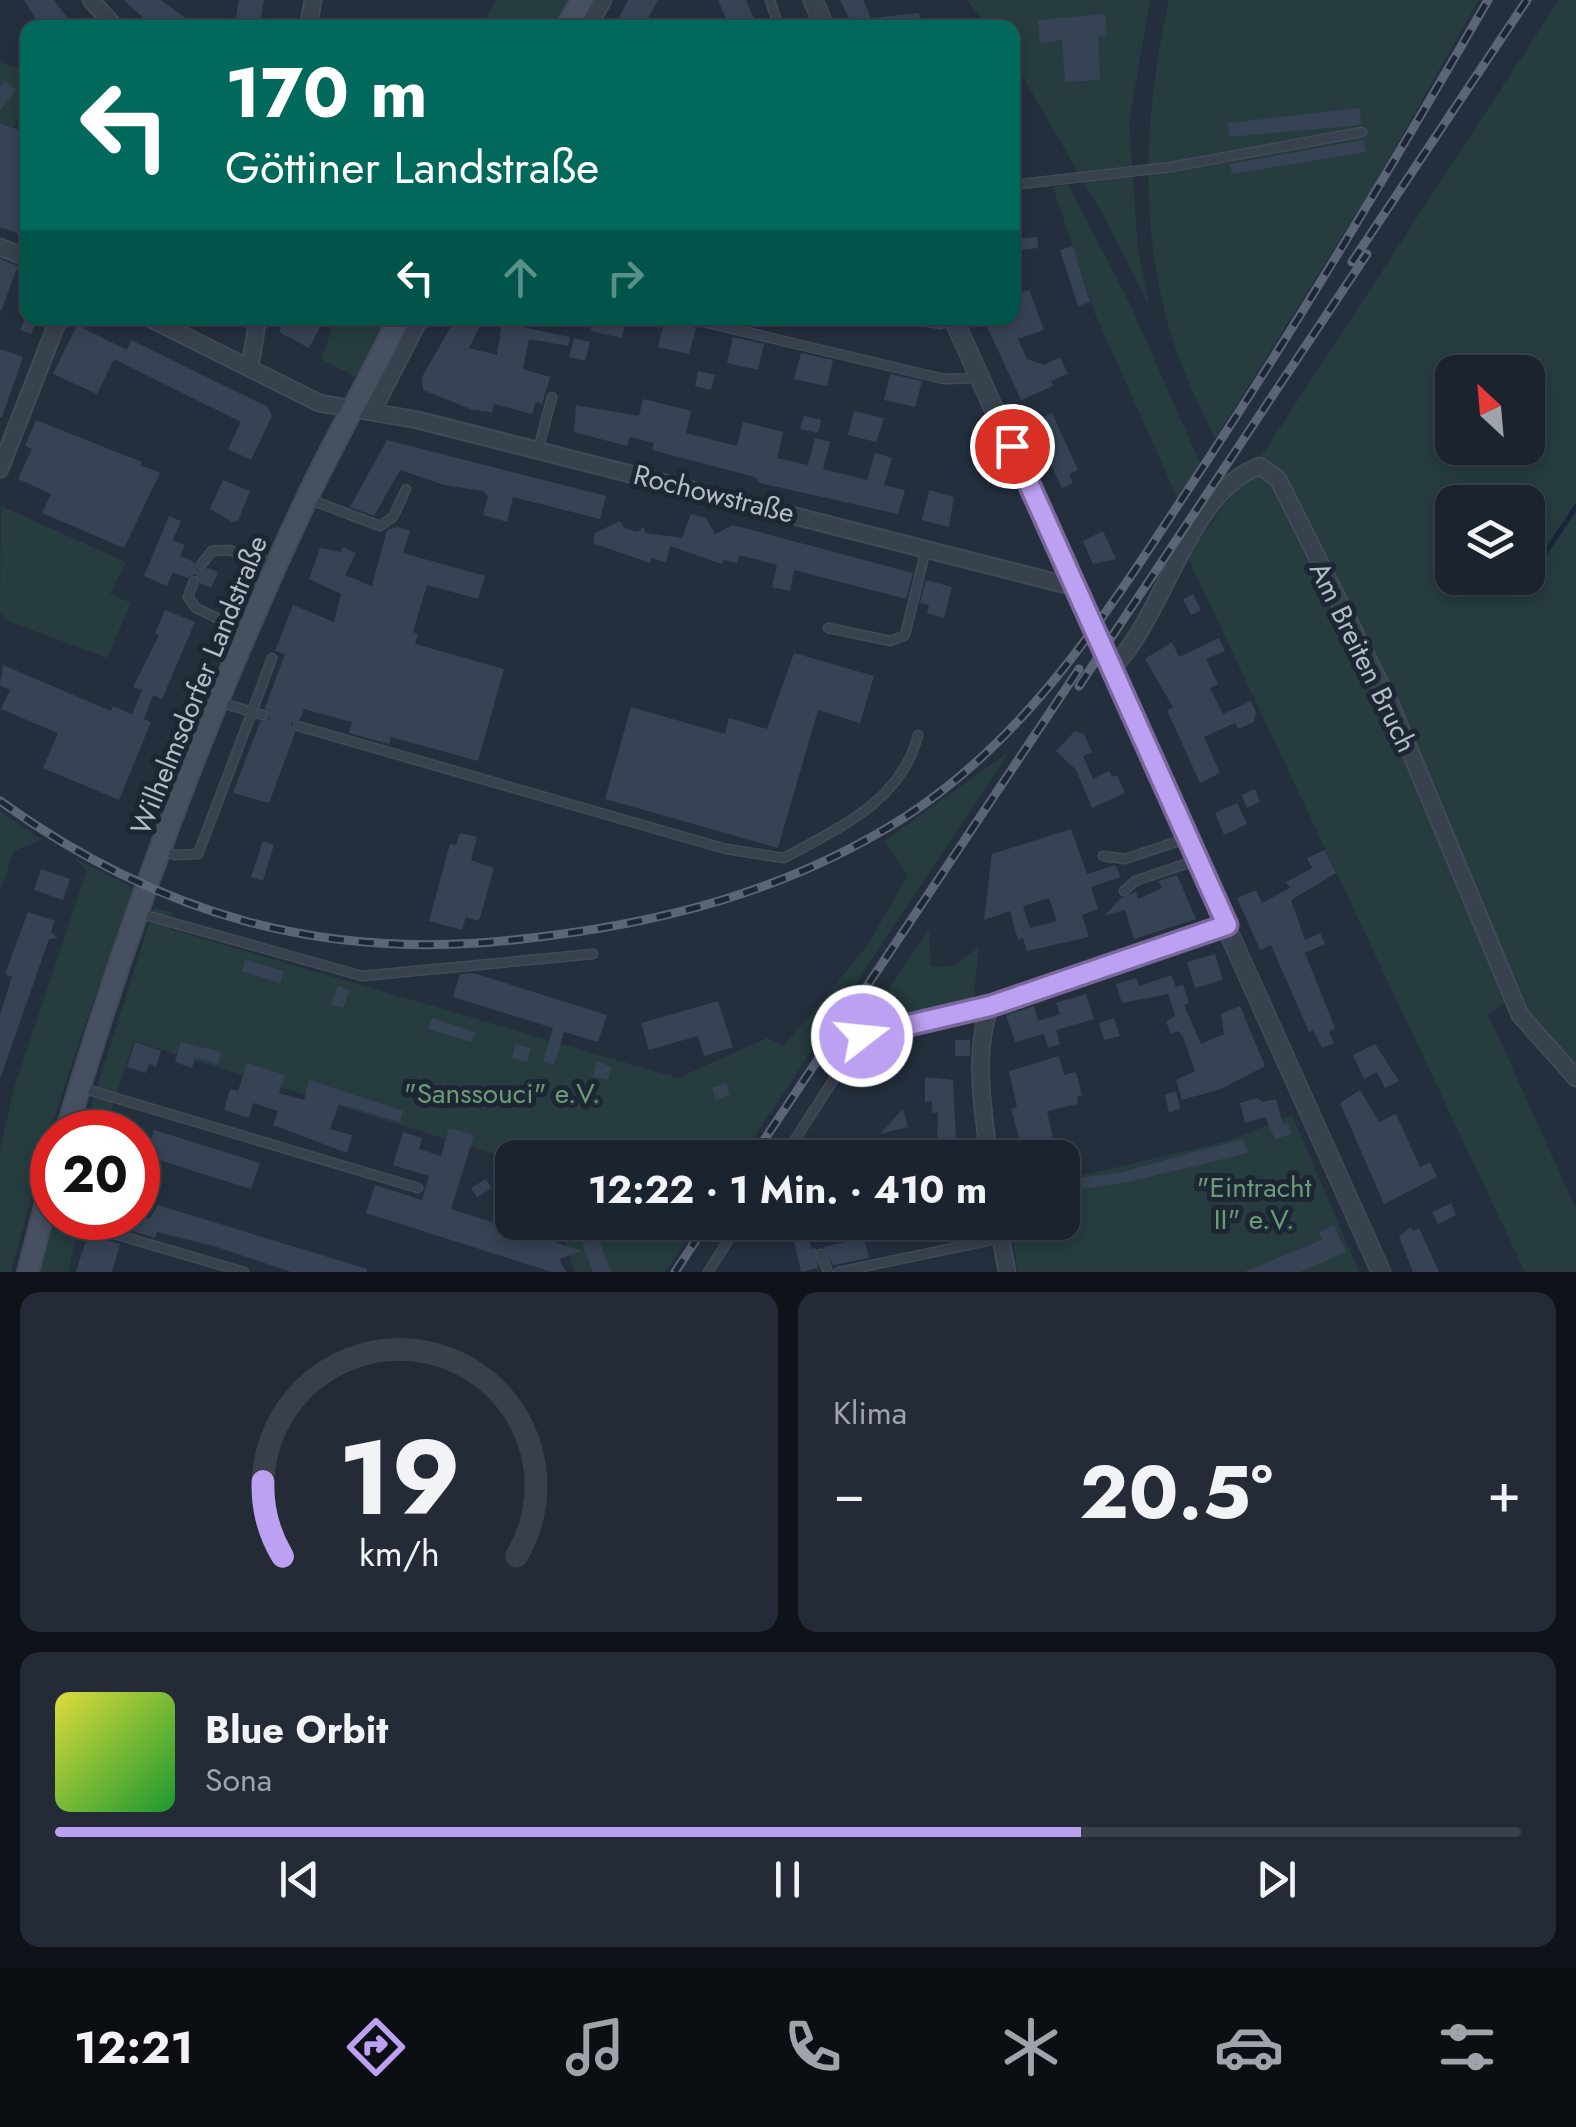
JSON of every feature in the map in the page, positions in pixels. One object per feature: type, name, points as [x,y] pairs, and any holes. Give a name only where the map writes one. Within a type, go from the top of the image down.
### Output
[{"type":"main road","name":"Wilhelmsdorfer Landstraße","points":[[73,1110],[161,850],[247,633],[306,498],[362,410],[396,325]]},
{"type":"main road","points":[[28,1272],[41,1240]]},
{"type":"street","points":[[91,0],[109,20]]},
{"type":"street","points":[[0,470],[55,325]]},
{"type":"street","name":"Rochowstraße","points":[[163,325],[318,403],[538,450],[1074,586]]},
{"type":"street","points":[[250,367],[257,325]]},
{"type":"street","name":"Wilhelmsdorfer Landstraße","points":[[362,410],[416,325]]},
{"type":"street","points":[[957,325],[1381,1272]]},
{"type":"street","name":"Am Breiten Bruch","points":[[1111,669],[1150,612],[1180,554],[1240,473],[1260,466],[1278,480],[1390,703],[1520,1015],[1576,1078]]},
{"type":"street","points":[[987,1140],[981,1072],[984,1024],[990,1006],[1227,925]]},
{"type":"street","points":[[1002,1240],[1007,1272]]},
{"type":"lane","points":[[1020,184],[1154,170],[1362,132]]},
{"type":"lane","points":[[716,325],[944,379],[980,378]]},
{"type":"lane","points":[[538,450],[552,398]]},
{"type":"lane","points":[[306,498],[380,526],[393,518],[406,489]]},
{"type":"lane","points":[[828,628],[891,641],[906,635],[926,549]]},
{"type":"lane","points":[[201,565],[212,552],[229,550],[277,564]]},
{"type":"lane","points":[[194,581],[188,597],[196,608],[247,633]]},
{"type":"lane","points":[[161,850],[174,855],[198,854],[272,658]]},
{"type":"lane","points":[[219,702],[262,715]]},
{"type":"lane","points":[[298,726],[726,849],[784,858],[892,791],[910,764],[918,735]]},
{"type":"lane","points":[[1103,856],[1125,859],[1188,838]]},
{"type":"lane","points":[[1124,890],[1135,881],[1198,860]]},
{"type":"lane","points":[[138,913],[362,976],[593,954]]},
{"type":"lane","points":[[795,1140],[862,1036],[990,1006]]},
{"type":"lane","points":[[80,1087],[418,1188]]},
{"type":"lane","points":[[136,1240],[244,1272]]},
{"type":"lane","points":[[708,1272],[728,1240]]},
{"type":"lane","points":[[839,1272],[962,1240]]},
{"type":"lane","points":[[821,1254],[828,1272]]},
{"type":"green space","points":[[496,0],[569,0],[557,20],[485,20]]},
{"type":"green space","points":[[967,0],[1150,0],[1129,122],[1138,250],[1149,305],[1106,220],[1020,72],[1020,20],[983,20]]},
{"type":"green space","points":[[1169,0],[1479,0],[1374,185],[1215,439],[1182,366],[1165,312],[1150,223],[1150,133]]},
{"type":"green space","points":[[1559,0],[1576,0],[1576,1068],[1535,1023],[1518,995],[1488,1014],[1576,1209],[1576,1272],[1525,1272],[1187,556],[1268,446]]},
{"type":"green space","points":[[0,62],[20,69],[20,112],[14,128],[0,122]]},
{"type":"green space","points":[[1068,184],[1130,304],[1200,463],[1178,499],[1095,314],[1053,187]]},
{"type":"green space","points":[[333,325],[385,325],[357,378],[321,359]]},
{"type":"green space","points":[[1,506],[126,562],[110,594],[131,603],[107,658],[5,620],[0,612]]},
{"type":"green space","name":"\"Sanssouci\" e.V.","points":[[1009,752],[752,1140],[495,1140],[495,1155],[134,1041],[111,1110],[90,1110],[154,908],[173,913],[170,929],[678,1078],[767,1038],[784,1046],[867,946],[908,875],[884,841]]},
{"type":"green space","points":[[0,811],[42,840],[14,851],[0,892]]},
{"type":"green space","points":[[74,858],[139,891],[100,983],[57,1110],[30,1110],[30,1205],[11,1272],[0,1272],[0,1150],[14,1088],[87,870]]},
{"type":"green space","points":[[929,930],[931,967],[953,966],[979,947],[973,1002],[862,1027]]},
{"type":"green space","name":"\"Eintracht II\" e.V.","points":[[1292,1115],[1359,1272],[1018,1272],[1013,1240],[1080,1240],[1080,1176],[1228,1141]]},
{"type":"green space","points":[[48,1240],[76,1240],[68,1272],[40,1272]]},
{"type":"green space","points":[[565,1240],[687,1240],[665,1272],[575,1272]]},
{"type":"building","points":[[24,0],[54,0],[69,20],[37,20]]},
{"type":"building","points":[[124,0],[161,0],[188,20],[145,20]]},
{"type":"building","points":[[239,0],[264,0],[260,20],[235,20]]},
{"type":"building","points":[[628,0],[658,0],[647,20],[618,20]]},
{"type":"building","points":[[718,0],[746,0],[755,20],[727,20]]},
{"type":"building","points":[[840,0],[863,0],[871,18],[919,13],[920,20],[850,20]]},
{"type":"building","points":[[1105,14],[1107,36],[1098,37],[1100,80],[1065,82],[1062,40],[1040,43],[1038,20]]},
{"type":"building","points":[[5,81],[16,90],[0,111],[0,87]]},
{"type":"building","points":[[1360,108],[1361,125],[1229,137],[1228,123]]},
{"type":"building","points":[[0,123],[20,130],[20,231],[0,227]]},
{"type":"building","points":[[1363,140],[1366,152],[1232,174],[1230,164]]},
{"type":"building","points":[[1037,237],[1038,248],[1020,250],[1020,238]]},
{"type":"building","points":[[1073,246],[1090,302],[1078,306],[1060,250]]},
{"type":"building","points":[[0,259],[18,266],[1,311],[0,310]]},
{"type":"building","points":[[1029,290],[1044,330],[1018,339],[1027,359],[1044,365],[1060,357],[1068,374],[1051,381],[1053,386],[1021,400],[986,325],[1020,325],[1020,294]]},
{"type":"building","points":[[22,325],[35,325],[31,334],[20,330]]},
{"type":"building","points":[[77,325],[127,350],[131,340],[268,407],[272,416],[251,460],[228,449],[241,422],[114,359],[97,394],[53,374]]},
{"type":"building","points":[[282,325],[321,325],[309,348],[279,332]]},
{"type":"building","points":[[452,325],[480,325],[469,348],[497,355],[502,325],[570,337],[568,346],[529,339],[523,369],[550,377],[542,404],[536,402],[532,414],[494,404],[492,412],[473,410],[423,390],[422,377]]},
{"type":"building","points":[[591,325],[625,325],[622,338],[590,331]]},
{"type":"building","points":[[664,325],[696,328],[689,354],[658,347]]},
{"type":"building","points":[[733,337],[764,344],[758,370],[727,363]]},
{"type":"building","points":[[574,338],[590,342],[585,361],[569,357]]},
{"type":"building","points":[[0,349],[23,357],[2,417],[0,417]]},
{"type":"building","points":[[801,353],[833,360],[827,386],[794,379]]},
{"type":"building","points":[[698,371],[715,375],[711,390],[695,386]]},
{"type":"building","points":[[890,374],[922,381],[915,407],[884,400]]},
{"type":"building","points":[[643,399],[691,411],[686,433],[737,446],[743,422],[783,432],[777,458],[808,465],[815,438],[830,442],[823,469],[867,480],[875,453],[892,458],[884,485],[905,490],[898,514],[760,483],[755,477],[652,450],[654,443],[630,437],[627,446],[574,432],[576,405],[639,416]]},
{"type":"building","points":[[854,411],[884,418],[876,442],[848,435]]},
{"type":"building","points":[[1052,413],[1078,470],[1069,474],[1073,483],[1062,488],[1031,423]]},
{"type":"building","points":[[804,416],[821,420],[818,433],[800,429]]},
{"type":"building","points":[[36,420],[142,462],[140,465],[160,473],[124,548],[42,513],[51,494],[18,479],[32,449],[25,446]]},
{"type":"building","points":[[387,440],[606,496],[600,519],[513,497],[507,522],[483,515],[488,496],[483,491],[444,485],[400,470],[374,516],[350,507]]},
{"type":"building","points":[[223,480],[250,491],[238,521],[232,522],[210,509]]},
{"type":"building","points":[[929,490],[954,497],[949,527],[922,520]]},
{"type":"building","points":[[691,514],[706,518],[715,534],[733,525],[913,573],[906,599],[794,570],[790,591],[772,587],[777,565],[739,555],[737,563],[723,560],[722,564],[670,546],[666,562],[651,558],[650,563],[593,543],[595,533],[620,521],[624,528],[638,532],[643,527],[646,533],[682,538]]},
{"type":"building","points":[[169,516],[181,521],[173,540],[185,545],[180,556],[194,562],[197,571],[208,568],[218,572],[211,588],[201,584],[196,574],[187,578],[173,572],[167,586],[144,576]]},
{"type":"building","points":[[397,527],[410,531],[403,553],[485,576],[478,599],[427,585],[413,632],[418,634],[415,644],[504,669],[478,761],[391,737],[389,744],[349,733],[352,722],[304,709],[300,719],[291,723],[295,733],[269,803],[233,793],[260,722],[270,718],[265,708],[285,654],[275,651],[293,605],[334,622],[341,594],[309,579],[320,548],[341,552],[343,547],[356,553],[345,575],[372,586],[387,530]]},
{"type":"building","points":[[1103,531],[1116,559],[1093,564],[1083,541]]},
{"type":"building","points":[[926,580],[952,587],[944,618],[927,613],[929,605],[920,603]]},
{"type":"building","points":[[1193,594],[1201,610],[1191,615],[1183,599]]},
{"type":"building","points":[[165,610],[195,622],[162,699],[153,695],[144,719],[151,722],[119,800],[43,768],[58,733],[1,709],[10,690],[0,685],[3,665],[111,711],[113,706],[132,714],[142,690],[133,687],[159,635],[155,633]]},
{"type":"building","points":[[1219,638],[1225,651],[1206,659],[1218,684],[1210,688],[1223,714],[1251,701],[1256,712],[1254,722],[1238,729],[1235,723],[1204,737],[1220,773],[1200,783],[1167,710],[1173,707],[1145,659],[1172,642],[1179,657]]},
{"type":"building","points":[[794,653],[874,676],[860,723],[818,710],[778,848],[605,799],[631,707],[725,734],[729,718],[767,729]]},
{"type":"building","points":[[1075,731],[1084,734],[1092,752],[1083,756],[1093,779],[1109,771],[1112,777],[1117,775],[1125,793],[1092,808],[1076,770],[1056,751]]},
{"type":"building","points":[[1255,789],[1260,802],[1247,808],[1242,795]]},
{"type":"building","points":[[1237,803],[1247,824],[1224,835],[1215,813]]},
{"type":"building","points":[[1071,829],[1087,874],[1115,865],[1121,877],[1091,887],[1098,909],[1082,915],[1089,937],[1027,951],[1023,938],[1018,940],[1010,911],[984,920],[992,854]],"holes":[[[1049,898],[1057,921],[1030,928],[1023,906]]]},
{"type":"building","points":[[460,833],[477,837],[471,860],[494,868],[479,921],[466,917],[462,930],[429,921],[450,844],[456,845]]},
{"type":"building","points":[[263,841],[274,845],[263,881],[251,877]]},
{"type":"building","points":[[1325,850],[1336,873],[1291,900],[1305,940],[1320,933],[1325,944],[1305,953],[1335,1028],[1329,1032],[1334,1043],[1322,1048],[1313,1030],[1309,1032],[1271,945],[1260,950],[1237,898],[1256,890],[1262,903],[1290,888],[1286,882],[1312,868],[1307,858]]},
{"type":"building","points":[[41,869],[70,879],[63,900],[34,890]]},
{"type":"building","points":[[1177,875],[1196,919],[1134,939],[1125,910],[1104,916],[1121,898],[1136,892],[1138,899],[1162,888],[1158,881]]},
{"type":"building","points":[[28,912],[55,921],[51,932],[57,938],[49,939],[0,1079],[0,1014],[12,977],[5,974]]},
{"type":"building","points":[[1215,954],[1223,980],[1195,988],[1187,962]]},
{"type":"building","points":[[245,960],[284,971],[280,983],[242,971]]},
{"type":"building","points":[[473,973],[607,1015],[598,1042],[564,1032],[554,1065],[543,1062],[553,1028],[453,997],[460,974]]},
{"type":"building","points":[[1171,975],[1176,987],[1183,985],[1189,1003],[1184,1005],[1201,1044],[1224,1034],[1221,1014],[1240,1006],[1265,1066],[1221,1089],[1182,1100],[1176,1080],[1195,1071],[1183,1037],[1178,1031],[1171,1034],[1166,1022],[1175,1016],[1163,978]]},
{"type":"building","points":[[1136,978],[1139,986],[1163,978],[1168,994],[1122,1003],[1116,984]]},
{"type":"building","points":[[338,986],[350,990],[343,1008],[331,1004]]},
{"type":"building","points":[[1086,994],[1094,1019],[1056,1030],[1060,1044],[1048,1048],[1044,1034],[1015,1042],[1006,1015],[1034,1006],[1038,1021],[1060,1014],[1056,1003]]},
{"type":"building","points":[[718,1001],[733,1047],[704,1056],[698,1036],[649,1050],[641,1023]]},
{"type":"building","points":[[432,1018],[475,1032],[471,1042],[428,1029]]},
{"type":"building","points":[[1114,1018],[1120,1036],[1104,1040],[1099,1023]]},
{"type":"building","points":[[955,1040],[970,1040],[970,1056],[955,1056]]},
{"type":"building","points":[[135,1042],[161,1051],[156,1067],[149,1064],[146,1073],[127,1067]]},
{"type":"building","points":[[181,1042],[221,1052],[218,1064],[195,1057],[192,1068],[175,1062]]},
{"type":"building","points":[[516,1044],[531,1048],[527,1062],[512,1058]]},
{"type":"building","points":[[1375,1044],[1399,1081],[1385,1088],[1377,1072],[1364,1079],[1353,1055]]},
{"type":"building","points":[[1059,1056],[1064,1075],[1076,1072],[1082,1095],[1077,1097],[1078,1104],[1047,1111],[1053,1140],[1020,1140],[1011,1109],[1017,1107],[1009,1071]]},
{"type":"building","points":[[597,1061],[611,1067],[608,1080],[593,1077]]},
{"type":"building","points":[[247,1063],[285,1075],[279,1093],[304,1100],[309,1080],[403,1111],[400,1122],[339,1104],[330,1129],[352,1135],[347,1153],[273,1125],[278,1111],[253,1103],[249,1118],[224,1110],[230,1089],[238,1091]]},
{"type":"building","points":[[925,1077],[953,1080],[956,1140],[937,1140],[938,1112],[932,1113],[932,1101],[925,1102]]},
{"type":"building","points":[[726,1083],[730,1095],[716,1100],[712,1088]]},
{"type":"building","points":[[1360,1090],[1379,1122],[1396,1114],[1420,1167],[1430,1162],[1437,1177],[1384,1204],[1340,1103]]},
{"type":"building","points":[[1176,1091],[1180,1108],[1169,1113],[1165,1095]]},
{"type":"building","points":[[1257,1098],[1263,1102],[1276,1099],[1283,1125],[1287,1123],[1292,1134],[1275,1139],[1265,1117],[1245,1123],[1240,1103]]},
{"type":"building","points":[[903,1109],[908,1127],[880,1134]]},
{"type":"building","points":[[449,1128],[474,1135],[451,1209],[495,1223],[495,1240],[548,1240],[582,1251],[559,1259],[566,1272],[552,1272],[366,1213],[375,1185],[422,1200],[429,1176],[393,1165],[403,1132],[422,1138],[419,1149],[441,1156]]},
{"type":"building","points":[[160,1132],[260,1163],[251,1189],[160,1160]]},
{"type":"building","points":[[1243,1139],[1248,1153],[1128,1182],[1080,1189],[1080,1178],[1118,1173]]},
{"type":"building","points":[[486,1179],[492,1188],[477,1197],[471,1188]]},
{"type":"building","points":[[1451,1203],[1456,1215],[1438,1224],[1432,1212]]},
{"type":"building","points":[[160,1206],[367,1272],[291,1272],[160,1233]]},
{"type":"building","points":[[1334,1225],[1346,1252],[1300,1272],[1244,1272],[1322,1240],[1319,1232]]},
{"type":"building","points":[[1411,1227],[1413,1231],[1419,1228],[1439,1272],[1413,1272],[1399,1237]]},
{"type":"building","points":[[86,1240],[120,1244],[112,1272],[76,1272]]},
{"type":"building","points":[[599,1240],[611,1272],[593,1272],[582,1244]]},
{"type":"building","points":[[794,1240],[809,1240],[812,1249],[816,1248],[818,1268],[801,1272]]},
{"type":"building","points":[[864,1240],[869,1258],[833,1265],[823,1247]]},
{"type":"waterway","points":[[1545,553],[1576,507]]},
{"type":"railway","points":[[0,801],[60,841],[184,901],[248,922],[313,936],[380,943],[522,939],[672,914],[768,885],[860,843],[951,784],[994,746],[1033,705],[1104,615],[1274,357],[1488,0]]},
{"type":"railway","points":[[1352,262],[1527,0]]},
{"type":"railway","points":[[1079,686],[1367,254]]},
{"type":"railway","points":[[764,1140],[1079,669]]},
{"type":"railway","points":[[675,1272],[696,1240]]},
{"type":"route","points":[[862,1036],[990,1006],[1227,925],[1012,446]]}]
